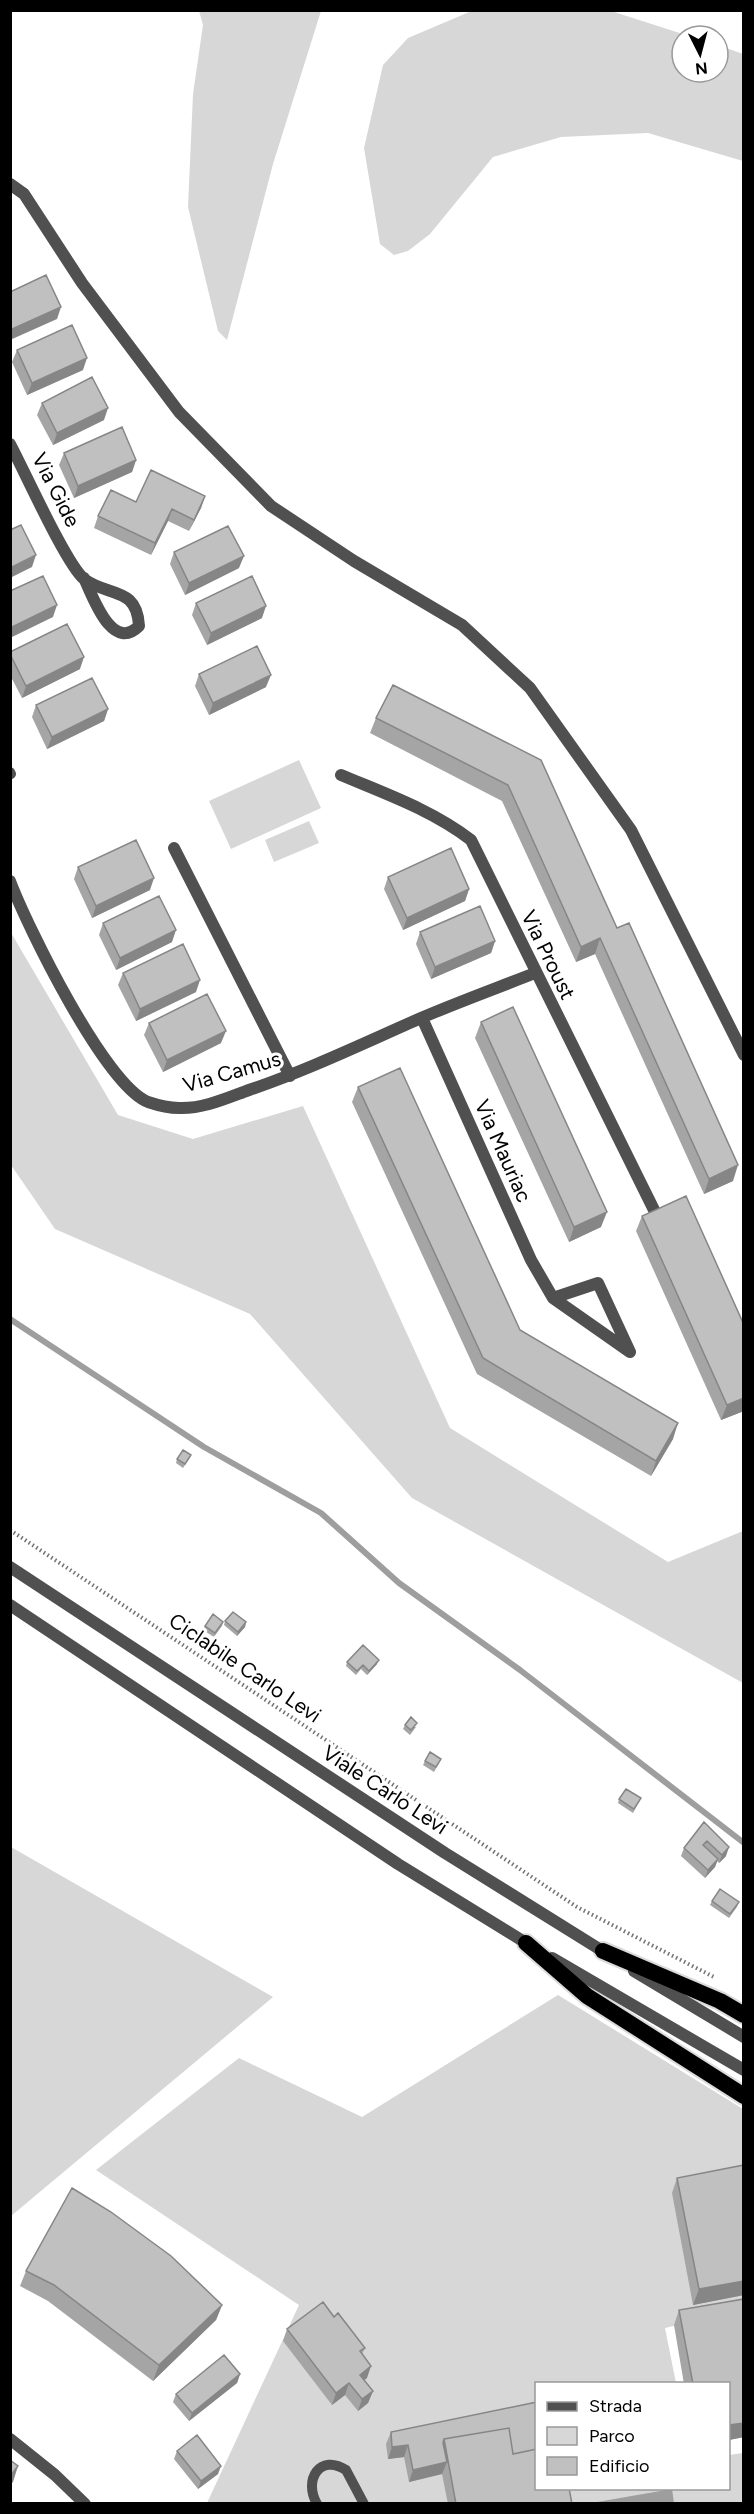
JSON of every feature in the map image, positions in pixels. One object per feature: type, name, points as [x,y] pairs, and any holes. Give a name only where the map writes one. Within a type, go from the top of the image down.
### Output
[{"type":"highway","points":[[526,1943],[588,1996],[744,2096]]},
{"type":"highway","points":[[603,1952],[720,2001],[744,2015]]},
{"type":"street","points":[[10,184],[24,194],[82,283],[179,412],[272,506],[354,561],[462,625],[530,688],[631,830],[744,1055]]},
{"type":"street","name":"Via Gide","points":[[10,444],[108,625],[115,631],[125,633],[139,626],[138,615],[129,598],[84,578]]},
{"type":"street","name":"Via Proust","points":[[341,775],[419,808],[455,828],[471,840],[657,1216]]},
{"type":"street","points":[[174,848],[290,1076]]},
{"type":"street","name":"Via Camus","points":[[10,881],[65,992],[111,1068],[132,1092],[146,1101],[180,1108],[215,1102],[290,1076],[422,1018],[535,973]]},
{"type":"street","name":"Via Mauriac","points":[[422,1018],[531,1260],[553,1299],[630,1352],[598,1283],[553,1299]]},
{"type":"street","name":"Viale Carlo Levi","points":[[10,1568],[446,1853],[744,2037]]},
{"type":"street","points":[[10,1605],[368,1845],[526,1943],[744,2070]]},
{"type":"street","points":[[10,2439],[55,2475],[84,2504]]},
{"type":"lane","points":[[316,2504],[310,2487],[312,2477],[320,2468],[333,2464],[346,2469],[364,2504]]},
{"type":"path","name":"Ciclabile Carlo Levi","points":[[10,1530],[577,1907],[720,1980]]},
{"type":"green space","points":[[474,10],[611,11],[670,30],[670,84],[730,84],[730,49],[743,54],[743,161],[648,133],[561,137],[493,157],[430,234],[408,251],[394,255],[380,244],[364,148],[383,65],[408,38]]},
{"type":"green space","points":[[199,11],[321,11],[273,164],[227,340],[218,331],[188,207],[193,94],[203,25]]},
{"type":"green space","points":[[299,760],[321,808],[231,849],[209,801]]},
{"type":"green space","points":[[309,821],[319,843],[274,862],[265,840]]},
{"type":"green space","points":[[10,931],[118,1115],[193,1139],[303,1106],[450,1428],[668,1562],[743,1531],[743,1683],[412,1498],[250,1314],[55,1229],[11,1165]]},
{"type":"green space","points":[[11,1847],[273,1997],[10,2216]]},
{"type":"green space","points":[[558,1995],[743,2109],[744,2310],[665,2328],[676,2382],[535,2382],[535,2490],[730,2490],[730,2455],[743,2453],[743,2503],[207,2503],[299,2305],[96,2170],[239,2058],[362,2117]]},
{"type":"shaded area","points":[[672,2490],[674,2503],[597,2503]]},
{"type":"building","points":[[46,275],[61,307],[10,330],[10,292]]},
{"type":"building","points":[[72,325],[87,358],[32,383],[17,350]]},
{"type":"building","points":[[92,377],[108,408],[57,433],[42,403]]},
{"type":"building","points":[[122,427],[136,460],[78,486],[64,453]]},
{"type":"building","points":[[151,470],[205,496],[194,520],[172,509],[155,543],[98,516],[111,490],[136,502]]},
{"type":"building","points":[[21,525],[36,555],[10,568],[10,530]]},
{"type":"building","points":[[228,526],[244,556],[189,583],[174,552]]},
{"type":"building","points":[[43,576],[57,605],[10,628],[10,591]]},
{"type":"building","points":[[252,576],[266,606],[211,633],[196,603]]},
{"type":"building","points":[[67,624],[84,657],[26,686],[10,652]]},
{"type":"building","points":[[257,646],[271,675],[213,703],[199,674]]},
{"type":"building","points":[[92,678],[108,709],[52,737],[36,705]]},
{"type":"building","points":[[393,685],[541,760],[617,928],[629,923],[738,1165],[709,1179],[600,938],[581,947],[508,785],[376,718]]},
{"type":"building","points":[[136,840],[154,878],[96,906],[78,867]]},
{"type":"building","points":[[451,848],[469,889],[407,918],[388,877]]},
{"type":"building","points":[[159,896],[176,930],[120,958],[103,923]]},
{"type":"building","points":[[480,906],[495,941],[435,967],[420,932]]},
{"type":"building","points":[[183,944],[200,980],[140,1009],[123,973]]},
{"type":"building","points":[[207,994],[226,1031],[167,1060],[149,1023]]},
{"type":"building","points":[[513,1007],[607,1212],[574,1227],[481,1022]]},
{"type":"building","points":[[400,1068],[520,1330],[678,1423],[656,1461],[483,1358],[358,1087]]},
{"type":"building","points":[[686,1196],[744,1325],[744,1398],[727,1405],[642,1216]]},
{"type":"building","points":[[183,1450],[191,1455],[185,1464],[177,1459]]},
{"type":"building","points":[[233,1612],[246,1622],[238,1632],[225,1621]]},
{"type":"building","points":[[213,1614],[223,1622],[215,1633],[205,1626]]},
{"type":"building","points":[[363,1645],[379,1660],[369,1671],[363,1665],[357,1671],[347,1662]]},
{"type":"building","points":[[411,1717],[417,1723],[411,1730],[405,1725]]},
{"type":"building","points":[[430,1752],[441,1759],[436,1767],[425,1761]]},
{"type":"building","points":[[626,1789],[641,1798],[634,1809],[619,1799]]},
{"type":"building","points":[[704,1822],[729,1847],[722,1855],[707,1841],[703,1845],[718,1859],[708,1870],[684,1848]]},
{"type":"building","points":[[720,1889],[739,1902],[730,1914],[712,1901]]},
{"type":"building","points":[[744,2165],[744,2281],[699,2289],[677,2178]]},
{"type":"building","points":[[72,2188],[111,2212],[171,2256],[222,2305],[159,2365],[54,2285],[26,2271]]},
{"type":"building","points":[[744,2299],[744,2423],[730,2425],[730,2382],[693,2382],[679,2310]]},
{"type":"building","points":[[323,2302],[334,2317],[338,2313],[365,2348],[360,2351],[371,2366],[360,2375],[373,2391],[362,2399],[349,2383],[336,2393],[287,2329]]},
{"type":"building","points":[[224,2355],[240,2374],[192,2413],[176,2394]]},
{"type":"building","points":[[535,2402],[535,2449],[513,2454],[509,2428],[444,2439],[447,2462],[413,2470],[408,2445],[392,2447],[391,2432]]},
{"type":"building","points":[[509,2428],[513,2454],[535,2449],[535,2490],[569,2490],[572,2504],[456,2504],[444,2439]]},
{"type":"building","points":[[197,2435],[221,2466],[201,2481],[177,2451]]},
{"type":"building","points":[[10,2460],[18,2466],[10,2476]]},
{"type":"waterway","points":[[10,1319],[204,1447],[321,1513],[399,1583],[520,1670],[744,1843]]}]
